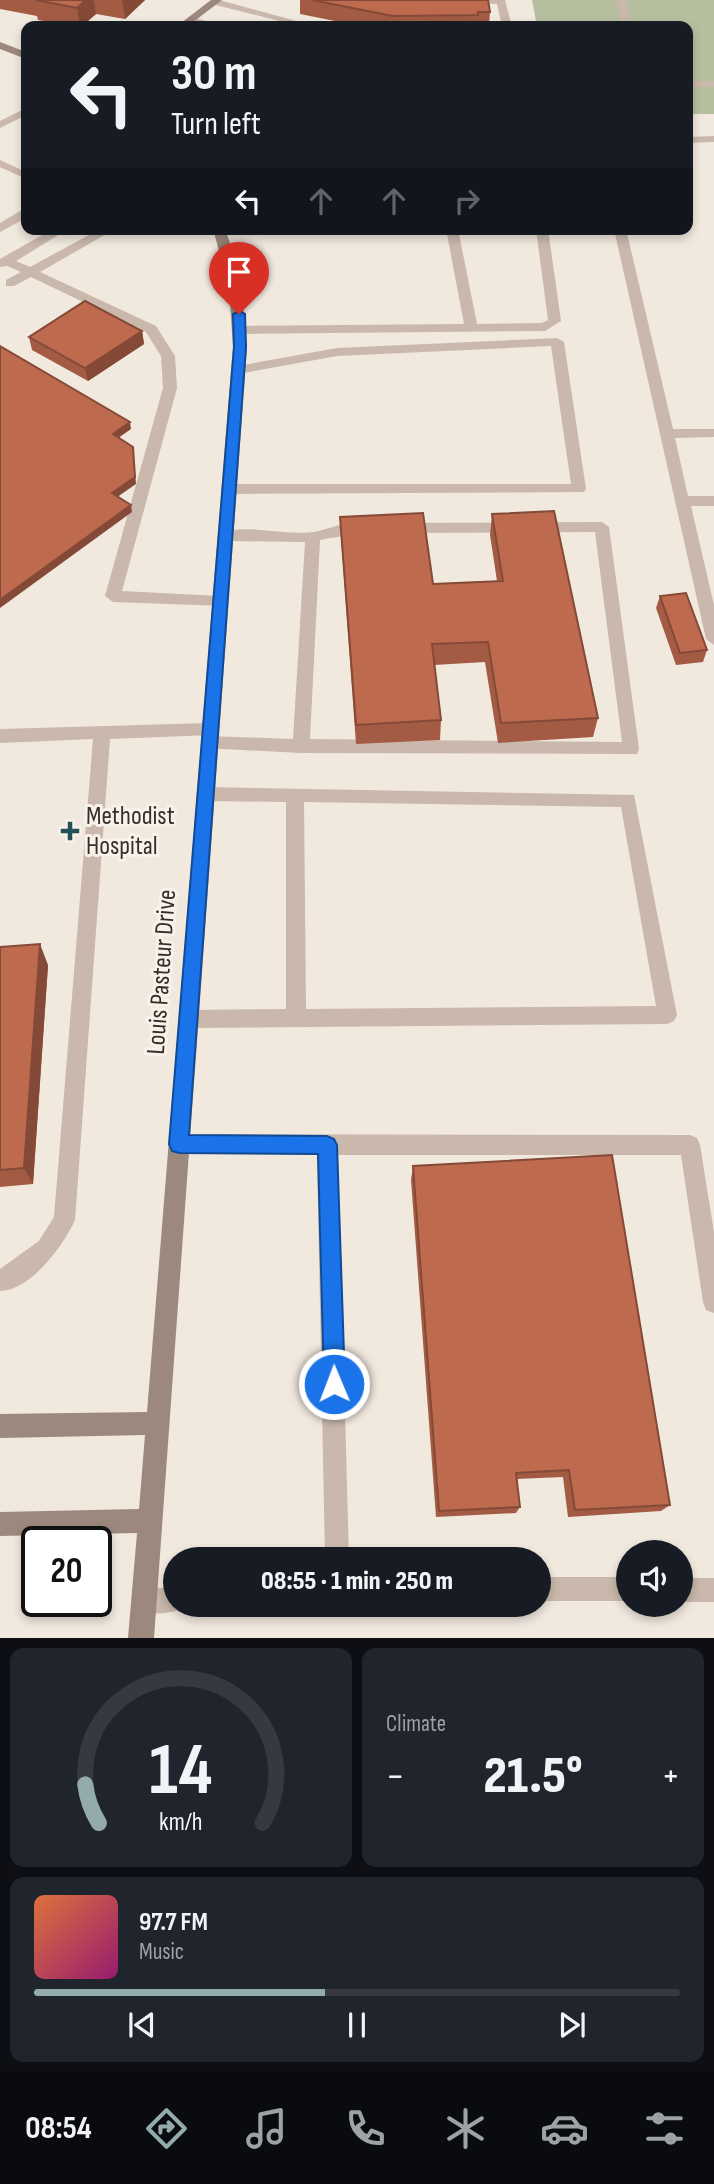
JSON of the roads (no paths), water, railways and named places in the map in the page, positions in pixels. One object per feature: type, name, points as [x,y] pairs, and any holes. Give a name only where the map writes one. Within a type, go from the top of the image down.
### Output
[{"type":"street","points":[[189,21],[216,1]]},
{"type":"street","points":[[0,45],[21,54]]},
{"type":"street","name":"Louis Pasteur Drive","points":[[141,1638],[238,370],[236,288],[230,254],[222,235]]},
{"type":"street","points":[[0,1426],[157,1423]]},
{"type":"street","points":[[0,1524],[150,1521]]},
{"type":"lane","points":[[474,0],[501,1],[506,21]]},
{"type":"lane","points":[[621,0],[626,21]]},
{"type":"lane","points":[[216,1],[266,10],[296,21]]},
{"type":"lane","points":[[693,84],[714,84]]},
{"type":"lane","points":[[0,125],[21,114]]},
{"type":"lane","points":[[693,140],[714,139]]},
{"type":"lane","points":[[0,163],[21,174]]},
{"type":"lane","points":[[0,228],[21,216]]},
{"type":"lane","points":[[3,263],[52,235]]},
{"type":"lane","points":[[4,286],[98,235]]},
{"type":"lane","points":[[453,235],[471,328]]},
{"type":"lane","points":[[239,330],[545,327],[555,321],[543,235]]},
{"type":"lane","points":[[621,235],[682,501],[707,583],[714,639]]},
{"type":"lane","points":[[3,263],[29,271],[151,328],[168,356],[170,388],[113,596],[220,602]]},
{"type":"lane","points":[[229,489],[579,489],[557,342],[337,352],[238,370]]},
{"type":"lane","points":[[667,434],[714,433]]},
{"type":"lane","points":[[682,501],[714,501]]},
{"type":"lane","points":[[0,736],[102,733],[210,736],[301,746],[631,749],[602,527],[344,529],[313,537],[226,537]]},
{"type":"lane","points":[[301,746],[313,537]]},
{"type":"lane","points":[[0,1280],[7,1280],[47,1249],[64,1220],[102,733]]},
{"type":"lane","points":[[189,1018],[667,1016],[628,800],[206,794]]},
{"type":"lane","points":[[295,795],[296,1018]]},
{"type":"lane","points":[[179,1144],[690,1145],[714,1302]]},
{"type":"lane","points":[[327,1145],[337,1547]]},
{"type":"lane","points":[[551,1589],[616,1589]]},
{"type":"lane","points":[[693,1590],[714,1590]]},
{"type":"lane","points":[[144,1601],[163,1600]]},
{"type":"place","name":"Methodist Hospital","points":[[70,831]]}]
